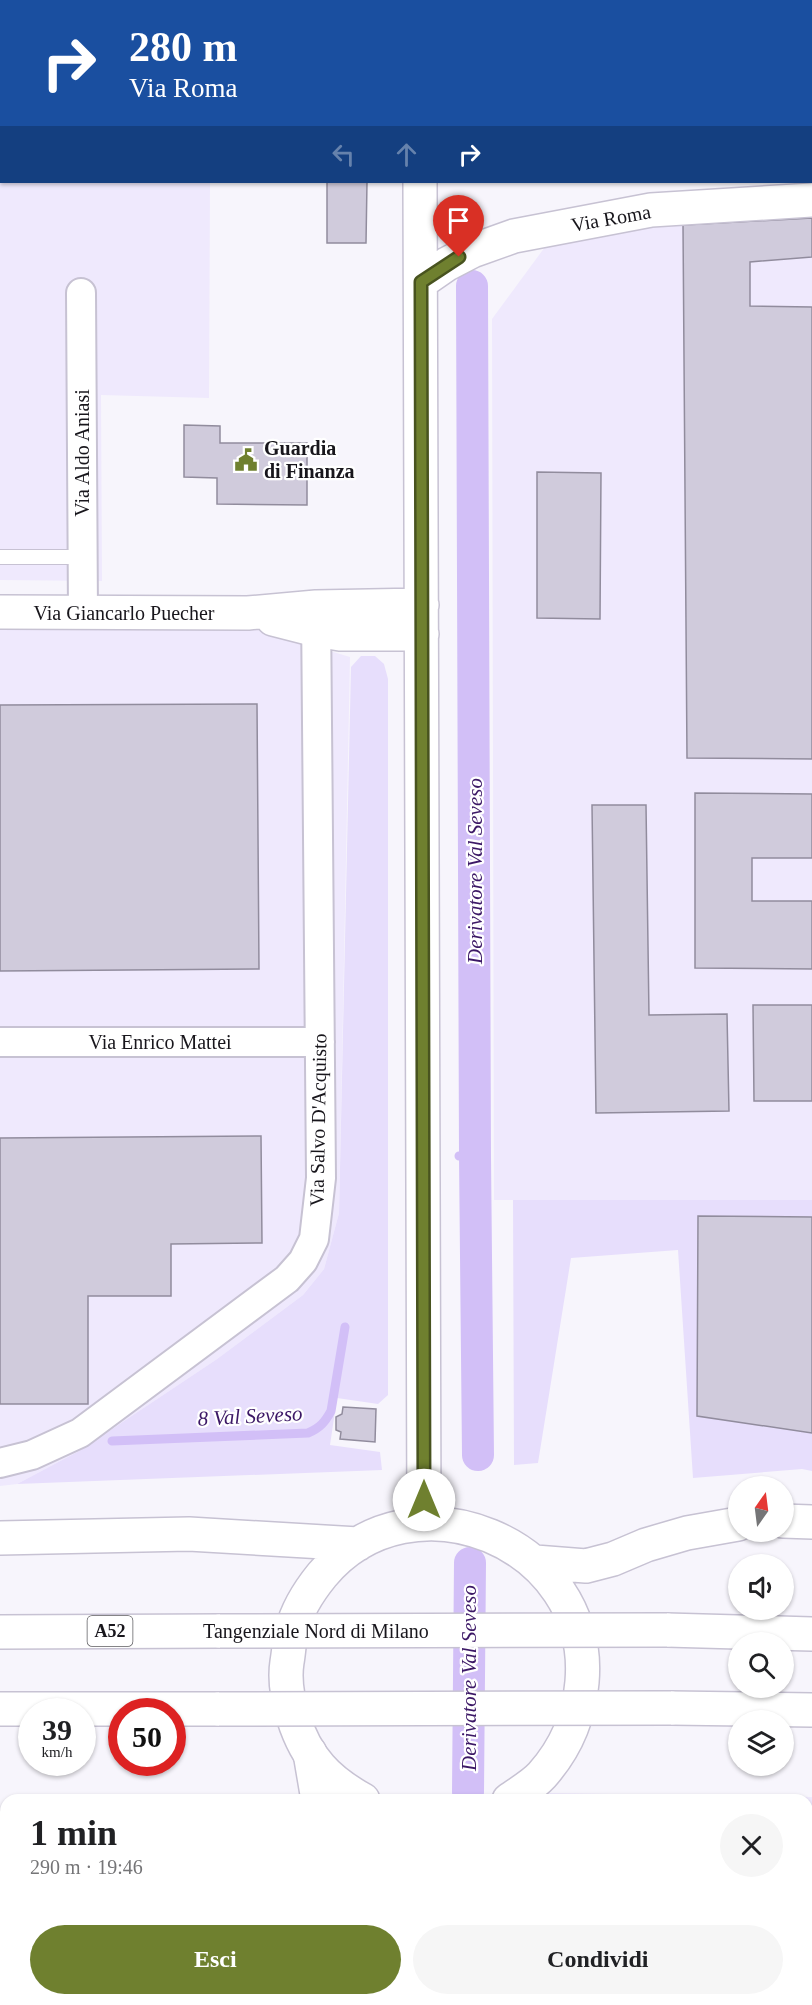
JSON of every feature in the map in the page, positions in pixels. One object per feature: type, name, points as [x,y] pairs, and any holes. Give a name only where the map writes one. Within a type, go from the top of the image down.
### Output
[{"type":"main road","points":[[420,183],[424,1523]]},
{"type":"main road","name":"Via Roma","points":[[421,282],[447,264],[472,251],[514,236],[651,210],[812,200]]},
{"type":"main road","name":"Via Giancarlo Puecher","points":[[0,612],[248,613],[316,619],[364,635],[422,620]]},
{"type":"main road","points":[[794,1521],[812,1522]]},
{"type":"main road","points":[[352,1794],[340,1787],[320,1767],[310,1753],[291,1713],[286,1671],[292,1629],[309,1591],[331,1565],[358,1544],[390,1530],[424,1523],[462,1526],[498,1537],[530,1557],[555,1584],[572,1615],[584,1662],[580,1704],[566,1744],[541,1777],[517,1794]]},
{"type":"main road","points":[[534,1563],[586,1566],[687,1533],[728,1526]]},
{"type":"main road","points":[[0,1538],[189,1534],[358,1544]]},
{"type":"main road","points":[[253,1538],[274,1544],[299,1562],[305,1573],[309,1591]]},
{"type":"main road","points":[[572,1615],[588,1587],[613,1559]]},
{"type":"main road","name":"Tangenziale Nord di Milano","points":[[0,1632],[667,1630],[812,1634]]},
{"type":"main road","points":[[0,1709],[671,1708],[812,1710]]},
{"type":"main road","points":[[310,1753],[317,1794]]},
{"type":"street","name":"Via Aldo Aniasi","points":[[81,293],[83,613]]},
{"type":"street","name":"Via Salvo D'Acquisto","points":[[0,1463],[32,1455],[80,1432],[287,1279],[303,1262],[314,1239],[321,1178],[316,619]]},
{"type":"street","name":"Via Enrico Mattei","points":[[0,1042],[320,1042]]},
{"type":"lane","points":[[0,557],[83,557]]},
{"type":"shaded area","points":[[0,183],[210,183],[209,398],[101,395],[102,581],[0,580]]},
{"type":"shaded area","points":[[812,207],[812,1200],[494,1200],[492,319],[553,236]]},
{"type":"shaded area","points":[[82,623],[256,629],[350,657],[339,1213],[324,1269],[303,1295],[217,1359],[79,1451],[17,1484],[0,1486],[0,624]]},
{"type":"shaded area","points":[[361,656],[375,656],[384,664],[388,679],[388,1395],[378,1404],[337,1398],[330,1445],[380,1452],[382,1470],[17,1484],[79,1451],[217,1359],[303,1295],[324,1269],[339,1213],[351,667]]},
{"type":"shaded area","points":[[513,1200],[812,1200],[812,1471],[802,1469],[693,1478],[678,1250],[571,1258],[538,1463],[514,1465]]},
{"type":"shaded area","points":[[543,1793],[610,1794],[542,1794]]},
{"type":"building","points":[[327,183],[367,183],[366,243],[327,243]]},
{"type":"building","points":[[812,218],[812,257],[750,262],[750,306],[812,307],[812,759],[687,758],[683,225]]},
{"type":"building","name":"Guardia di Finanza","points":[[184,425],[220,426],[220,443],[307,443],[307,505],[217,504],[217,478],[184,477]]},
{"type":"building","points":[[537,472],[601,473],[600,619],[537,618]]},
{"type":"building","points":[[257,704],[259,969],[0,971],[0,705]]},
{"type":"building","points":[[695,793],[812,794],[812,858],[752,858],[752,901],[812,901],[812,969],[695,968]]},
{"type":"building","points":[[592,805],[646,805],[649,1015],[727,1014],[729,1111],[596,1113]]},
{"type":"building","points":[[753,1005],[812,1005],[812,1101],[754,1101]]},
{"type":"building","points":[[261,1136],[262,1243],[171,1244],[171,1296],[88,1296],[88,1404],[0,1404],[0,1138]]},
{"type":"building","points":[[698,1216],[812,1217],[812,1433],[697,1416]]},
{"type":"building","points":[[343,1407],[376,1409],[375,1442],[340,1439],[341,1432],[336,1430],[336,1417],[342,1414]]},
{"type":"waterway","name":"Derivatore Val Seveso","points":[[472,286],[478,1455]]},
{"type":"waterway","name":"8 Val Seveso","points":[[459,1156],[475,1156]]},
{"type":"waterway","name":"8 Val Seveso","points":[[112,1441],[308,1433],[322,1424],[331,1411],[345,1327]]},
{"type":"waterway","name":"Derivatore Val Seveso","points":[[468,1792],[470,1563]]},
{"type":"place","name":"Guardia di Finanza","points":[[246,460]]},
{"type":"route","points":[[424,1500],[421,282],[459,257]]}]
